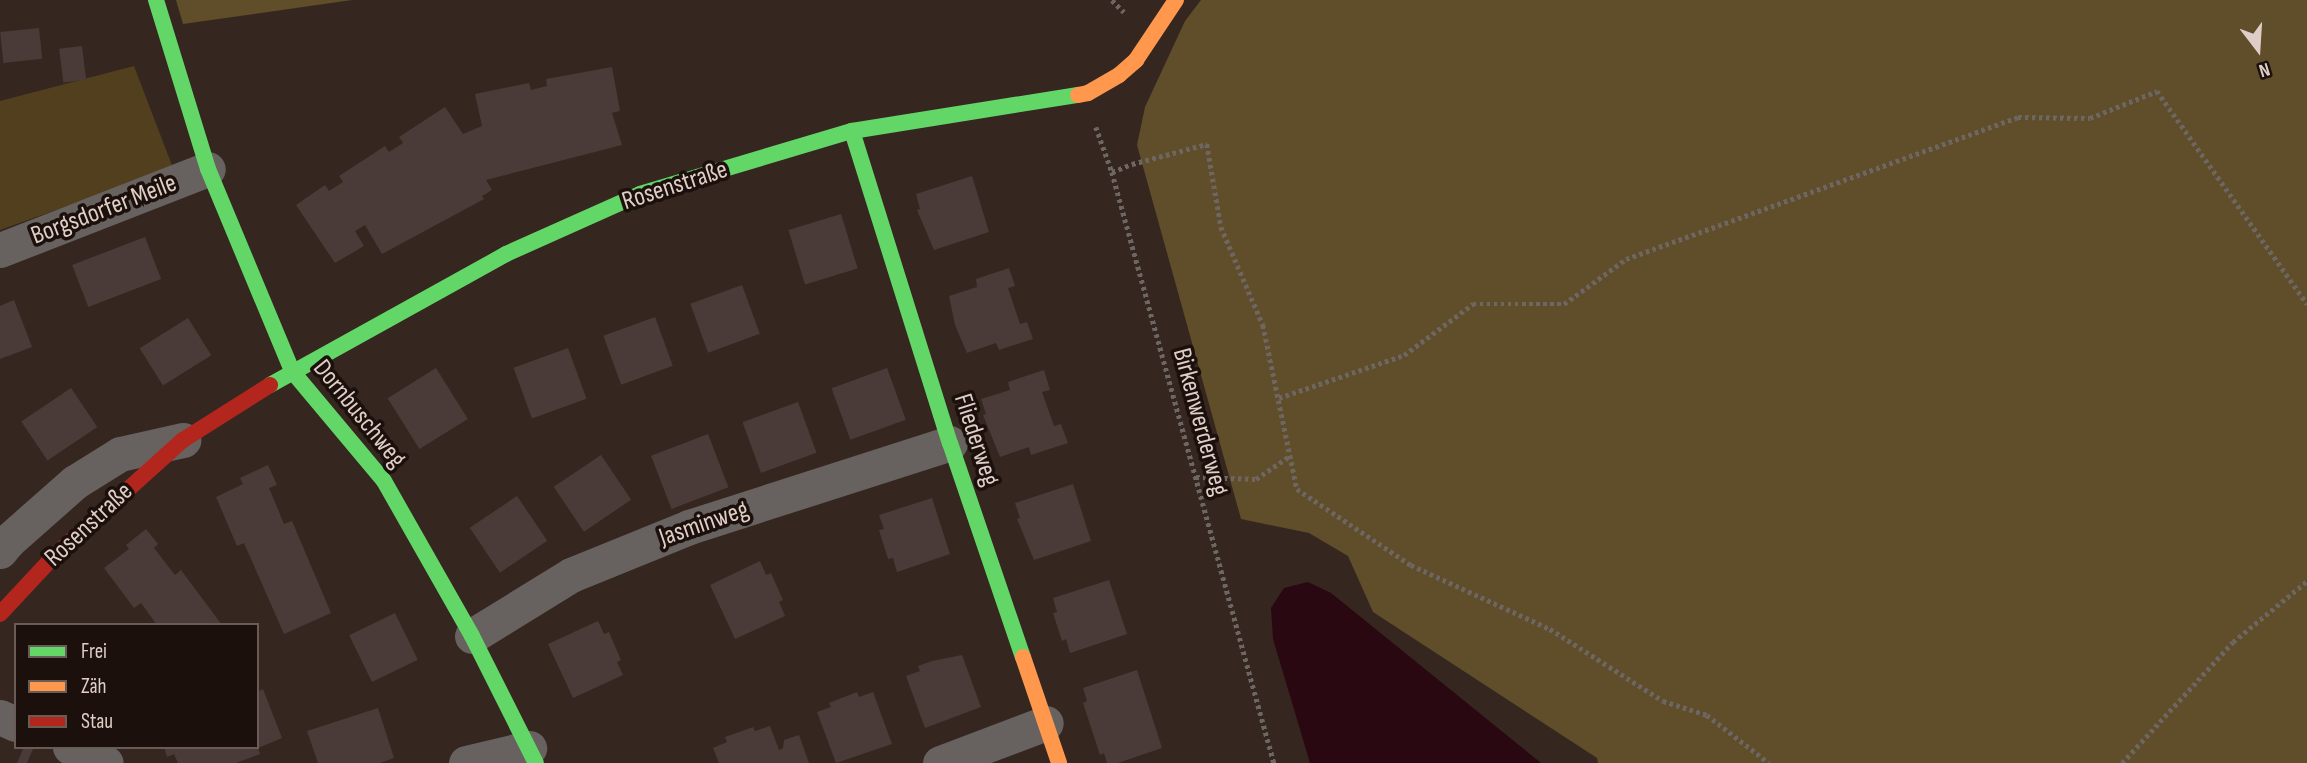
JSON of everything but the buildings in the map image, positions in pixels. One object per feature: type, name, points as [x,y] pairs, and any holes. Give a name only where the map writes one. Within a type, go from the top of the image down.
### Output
[{"type":"street","name":"Dornbuschweg","points":[[156,0],[208,169],[292,371],[384,481],[472,636],[532,755]]},
{"type":"street","name":"Rosenstraße","points":[[0,614],[54,556],[183,440],[292,371],[506,254],[640,194],[852,131],[1088,93],[1119,75],[1136,60],[1175,0]]},
{"type":"street","name":"Fliederweg","points":[[852,131],[950,443],[1059,763]]},
{"type":"street","name":"Borgsdorfer Meile","points":[[0,250],[208,169]]},
{"type":"street","name":"Rosenstraße","points":[[0,551],[75,482],[120,454],[183,440]]},
{"type":"street","name":"Jasminweg","points":[[472,636],[571,575],[689,527],[950,443]]},
{"type":"street","points":[[940,763],[1046,723]]},
{"type":"street","points":[[74,749],[106,763]]},
{"type":"street","points":[[466,763],[532,755]]},
{"type":"path","points":[[1279,398],[1404,355],[1473,304],[1564,304],[1626,260],[2018,117],[2090,118],[2157,91],[2307,304]]},
{"type":"path","name":"Birkenwerderweg","points":[[1088,93],[1274,763]]},
{"type":"path","points":[[1112,172],[1208,144],[1221,228],[1263,325],[1297,489],[1411,565],[1550,629],[1663,701],[1707,715],[1769,763]]},
{"type":"path","points":[[1196,477],[1256,480],[1291,455]]},
{"type":"path","points":[[2122,763],[2233,642],[2307,581]]},
{"type":"shaded area","points":[[176,0],[352,0],[183,24]]},
{"type":"shaded area","points":[[1201,0],[2307,0],[2307,763],[1598,763],[1597,758],[1373,612],[1348,556],[1309,533],[1241,519],[1137,145],[1145,107],[1185,21]]},
{"type":"shaded area","points":[[134,66],[173,168],[0,230],[0,101]]},
{"type":"shaded area","points":[[1308,582],[1331,593],[1541,763],[1310,763],[1273,639],[1271,608],[1284,588]]},
{"type":"traffic: fast","points":[[156,0],[208,169],[292,371],[384,481],[472,636],[536,763]]},
{"type":"traffic: fast","points":[[270,385],[506,254],[640,194],[852,131],[1078,95]]},
{"type":"traffic: fast","points":[[852,131],[950,443],[1023,657]]},
{"type":"traffic: slow","points":[[1078,95],[1088,93],[1119,75],[1136,60],[1176,0]]},
{"type":"traffic: slow","points":[[1023,657],[1059,763]]},
{"type":"traffic: jam","points":[[0,614],[54,556],[183,440],[270,385]]}]
